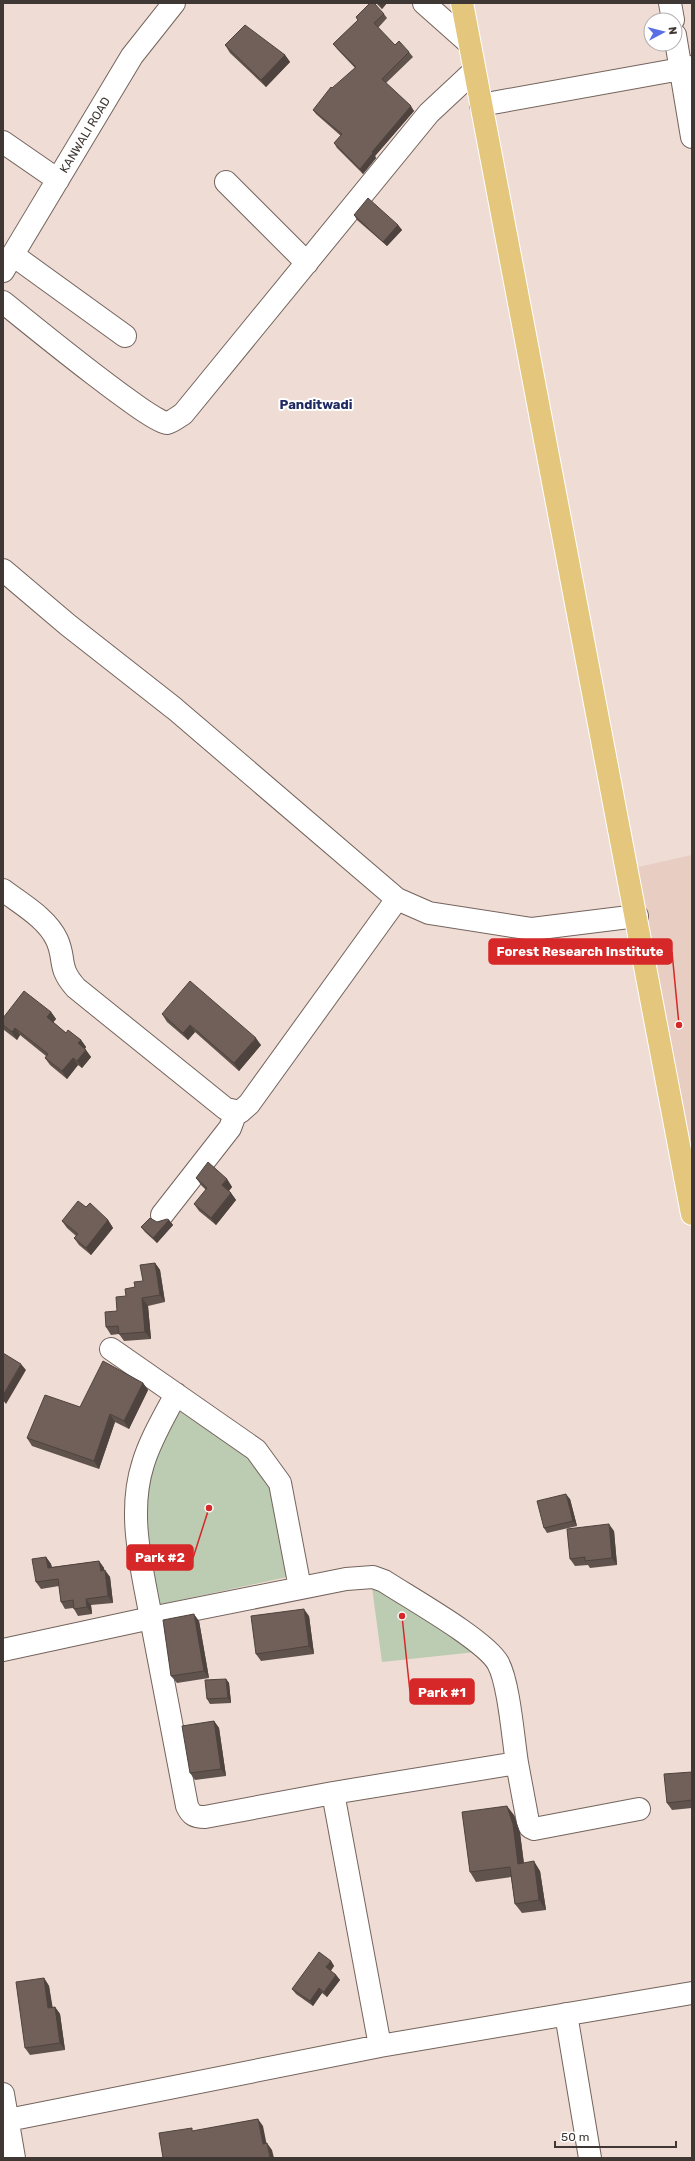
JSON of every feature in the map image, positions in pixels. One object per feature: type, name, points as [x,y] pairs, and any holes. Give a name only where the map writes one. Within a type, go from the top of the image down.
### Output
[{"type":"main road","points":[[462,3],[637,916],[692,1214]]},
{"type":"street","name":"KANWALI ROAD","points":[[8,263],[132,56],[174,3]]},
{"type":"street","points":[[424,3],[469,43]]},
{"type":"street","points":[[681,52],[686,68],[692,137]]},
{"type":"street","points":[[482,105],[686,68]]},
{"type":"street","points":[[3,302],[132,403],[160,421],[167,423],[183,414],[429,113],[474,70]]},
{"type":"street","points":[[3,142],[58,180]]},
{"type":"street","points":[[226,182],[306,263]]},
{"type":"street","points":[[8,263],[125,336]]},
{"type":"street","points":[[3,570],[68,625],[176,709],[397,899],[429,913],[532,929],[637,916]]},
{"type":"street","points":[[3,890],[48,926],[58,941],[63,970],[76,988],[226,1109],[236,1112],[244,1109],[249,1104],[397,899]]},
{"type":"street","points":[[162,1215],[230,1128],[236,1112]]},
{"type":"street","points":[[111,1349],[256,1450],[280,1483],[300,1588]]},
{"type":"street","points":[[176,1394],[143,1464],[136,1500],[139,1554],[186,1806],[190,1814],[198,1818],[205,1818],[333,1793],[517,1763]]},
{"type":"street","points":[[3,1650],[300,1588],[362,1577],[373,1577],[384,1581],[476,1641],[490,1653],[498,1664],[503,1678],[517,1763],[530,1827],[534,1829],[639,1809]]},
{"type":"street","points":[[333,1793],[380,2046]]},
{"type":"street","points":[[5,2121],[380,2046],[692,1992]]},
{"type":"street","points":[[566,2014],[590,2158]]},
{"type":"street","points":[[3,2094],[5,2121],[14,2158]]},
{"type":"shaded area","points":[[692,855],[692,1184],[638,867]]},
{"type":"green space","points":[[173,1407],[249,1458],[274,1487],[287,1577],[153,1606],[138,1530],[151,1451]]},
{"type":"green space","points":[[371,1580],[485,1651],[382,1662]]},
{"type":"building","points":[[370,3],[374,3],[384,14],[374,23],[395,45],[399,41],[409,52],[382,79],[411,106],[372,152],[373,153],[360,169],[334,143],[342,134],[313,110],[331,87],[332,88],[356,67],[333,44],[358,20],[356,17]]},
{"type":"building","points":[[245,25],[285,55],[261,80],[225,45]]},
{"type":"building","points":[[368,198],[398,225],[383,242],[354,215]]},
{"type":"building","points":[[190,981],[256,1038],[234,1063],[190,1025],[183,1033],[162,1014]]},
{"type":"building","points":[[24,991],[51,1012],[47,1017],[66,1033],[68,1030],[81,1040],[78,1043],[86,1050],[77,1061],[73,1058],[62,1071],[45,1058],[48,1054],[15,1028],[12,1032],[3,1025],[3,1018]]},
{"type":"building","points":[[208,1162],[227,1179],[222,1185],[231,1193],[211,1218],[194,1204],[207,1188],[196,1178]]},
{"type":"building","points":[[78,1201],[86,1207],[90,1203],[108,1220],[86,1248],[74,1238],[78,1234],[62,1221]]},
{"type":"building","points":[[150,1218],[157,1222],[167,1219],[169,1220],[153,1238],[141,1227]]},
{"type":"building","points":[[155,1263],[160,1295],[142,1298],[145,1332],[119,1334],[118,1326],[106,1327],[105,1312],[117,1311],[116,1297],[126,1296],[125,1289],[135,1287],[134,1282],[143,1281],[140,1265]]},
{"type":"building","points":[[3,1353],[21,1364],[3,1395]]},
{"type":"building","points":[[103,1361],[143,1383],[124,1421],[110,1414],[94,1461],[27,1438],[45,1395],[80,1407]]},
{"type":"building","points":[[566,1494],[573,1521],[544,1528],[537,1501]]},
{"type":"building","points":[[609,1524],[612,1558],[585,1561],[585,1557],[570,1559],[567,1529]]},
{"type":"building","points":[[46,1557],[48,1568],[99,1561],[101,1571],[105,1570],[108,1596],[86,1599],[87,1607],[74,1609],[73,1600],[61,1602],[58,1579],[36,1582],[32,1559]]},
{"type":"building","points":[[304,1609],[309,1646],[256,1654],[251,1616]]},
{"type":"building","points":[[194,1614],[204,1671],[171,1676],[163,1620]]},
{"type":"building","points":[[226,1679],[228,1698],[207,1699],[205,1680]]},
{"type":"building","points":[[214,1721],[221,1769],[190,1773],[182,1726]]},
{"type":"building","points":[[692,1772],[692,1800],[667,1803],[664,1774]]},
{"type":"building","points":[[507,1806],[513,1824],[518,1864],[534,1861],[539,1900],[515,1904],[510,1867],[470,1872],[462,1812]]},
{"type":"building","points":[[319,1952],[331,1961],[326,1967],[336,1975],[324,1992],[319,1988],[310,2001],[292,1989]]},
{"type":"building","points":[[44,1978],[48,2008],[55,2007],[60,2043],[25,2048],[16,1982]]},
{"type":"building","points":[[258,2119],[263,2144],[267,2143],[270,2158],[163,2158],[159,2133],[192,2128],[192,2131]]},
{"type":"place","name":"Forest Research Institute","points":[[679,1025]]},
{"type":"place","name":"Park #2","points":[[209,1508]]},
{"type":"place","name":"Park #1","points":[[402,1616]]},
{"type":"district","name":"Panditwadi","points":[[316,404]]}]
